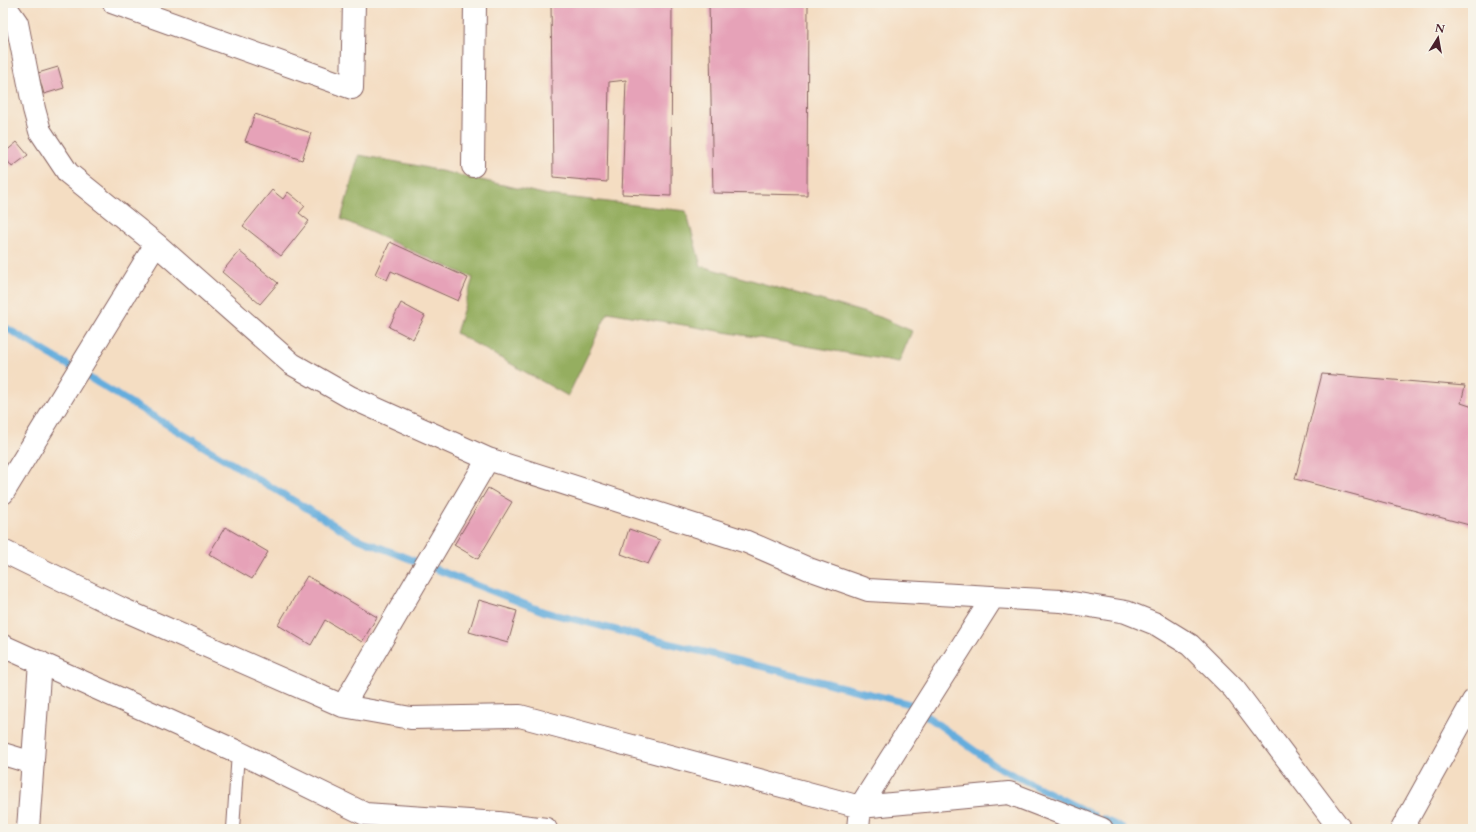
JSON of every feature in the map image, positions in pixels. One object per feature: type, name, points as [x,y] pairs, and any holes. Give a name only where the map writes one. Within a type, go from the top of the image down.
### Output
[{"type":"street","points":[[114,3],[352,88],[354,3]]},
{"type":"street","points":[[473,166],[475,3]]},
{"type":"street","points":[[4,4],[17,23],[34,109],[40,131],[68,173],[156,244],[292,364],[350,397],[488,459],[747,542],[809,569],[868,590],[1061,601],[1126,612],[1156,624],[1190,645],[1234,689],[1340,829]]},
{"type":"street","points":[[3,493],[156,244]]},
{"type":"street","points":[[343,706],[488,459]]},
{"type":"street","points":[[3,550],[122,609],[343,706],[411,718],[520,716],[860,807],[1009,793],[1102,829]]},
{"type":"street","points":[[858,829],[860,807],[992,597]]},
{"type":"street","points":[[3,646],[238,752],[365,821],[499,823],[546,829]]},
{"type":"street","points":[[28,829],[40,662]]},
{"type":"street","points":[[1402,829],[1473,701]]},
{"type":"street","points":[[3,754],[33,763]]},
{"type":"lane","points":[[233,829],[238,752]]},
{"type":"green space","points":[[359,155],[414,165],[548,195],[686,211],[701,266],[880,317],[912,331],[899,362],[608,312],[568,396],[456,333],[473,278],[341,219]]},
{"type":"building","points":[[551,3],[672,3],[671,196],[622,194],[626,80],[609,82],[607,182],[553,177]]},
{"type":"building","points":[[709,3],[808,3],[807,195],[713,193]]},
{"type":"building","points":[[58,67],[64,88],[44,94],[38,73]]},
{"type":"building","points":[[255,114],[311,133],[302,160],[245,141]]},
{"type":"building","points":[[17,142],[28,155],[12,167],[3,154]]},
{"type":"building","points":[[272,190],[283,199],[288,192],[305,206],[299,213],[309,221],[281,256],[243,226]]},
{"type":"building","points":[[390,242],[468,278],[458,301],[391,271],[387,280],[375,274]]},
{"type":"building","points":[[239,251],[278,283],[260,304],[222,272]]},
{"type":"building","points":[[401,303],[425,316],[413,339],[389,327]]},
{"type":"building","points":[[1322,374],[1465,386],[1461,403],[1473,407],[1473,526],[1295,479]]},
{"type":"building","points":[[488,488],[512,502],[478,559],[454,545]]},
{"type":"building","points":[[225,527],[268,552],[252,579],[209,554]]},
{"type":"building","points":[[629,529],[660,540],[648,564],[621,554]]},
{"type":"building","points":[[307,576],[377,617],[362,642],[325,620],[311,645],[278,625]]},
{"type":"building","points":[[479,600],[517,611],[508,643],[469,632]]},
{"type":"waterway","points":[[3,326],[356,538],[545,612],[910,704],[996,766],[1093,815]]},
{"type":"waterway","points":[[1103,819],[1123,829]]}]
